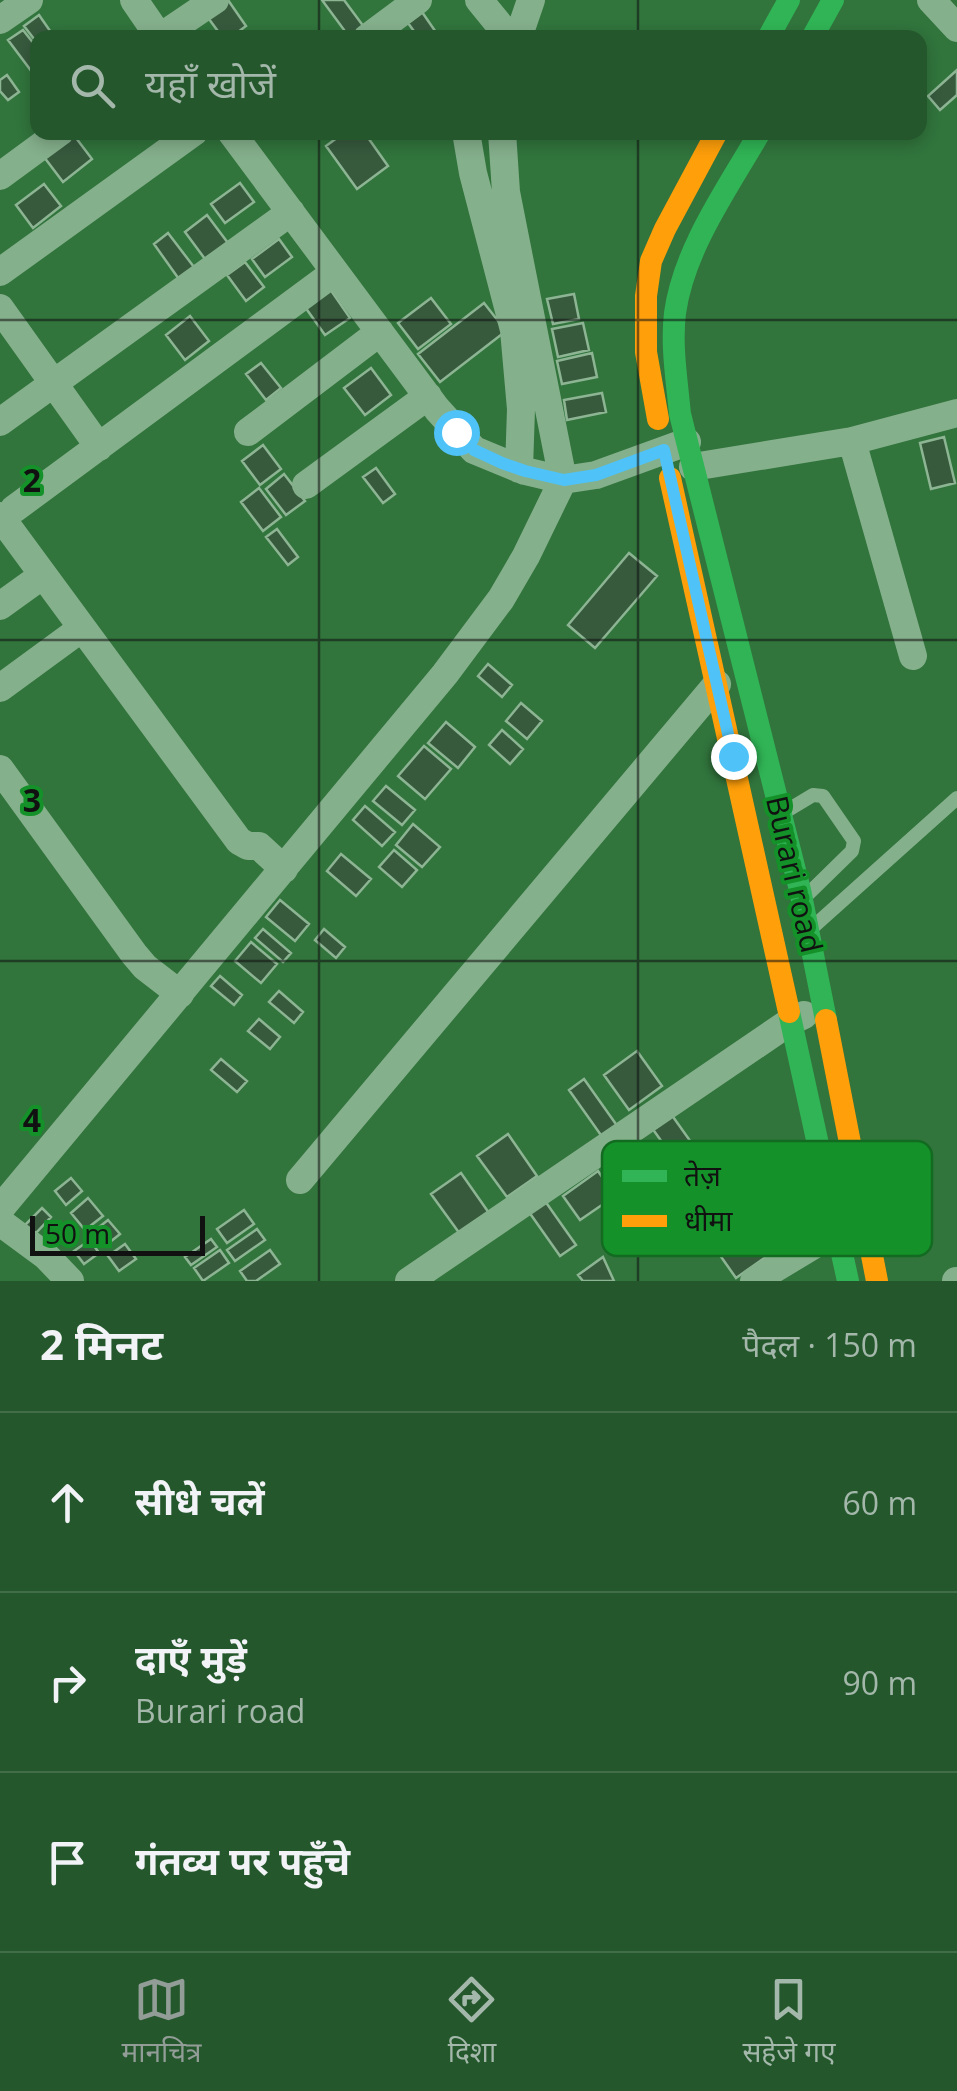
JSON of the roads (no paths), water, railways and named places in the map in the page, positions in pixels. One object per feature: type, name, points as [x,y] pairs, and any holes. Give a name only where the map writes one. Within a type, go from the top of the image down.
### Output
[{"type":"main road","points":[[772,30],[789,0]]},
{"type":"main road","points":[[816,30],[833,0]]},
{"type":"main road","name":"Burari road","points":[[713,140],[651,261],[646,296],[646,352],[681,453],[782,814],[850,1141]]},
{"type":"main road","name":"Burari road","points":[[756,140],[686,273],[676,310],[674,346],[681,453],[717,684],[817,1141]]},
{"type":"main road","name":"Burari road","points":[[842,1256],[848,1281]]},
{"type":"main road","name":"Burari road","points":[[872,1256],[877,1281]]},
{"type":"street","points":[[134,0],[155,30]]},
{"type":"street","points":[[170,30],[214,0]]},
{"type":"street","points":[[379,30],[418,0]]},
{"type":"street","points":[[521,30],[532,0]]},
{"type":"street","points":[[931,0],[957,28]]},
{"type":"street","points":[[0,176],[49,140]]},
{"type":"street","points":[[0,272],[183,140]]},
{"type":"street","points":[[238,140],[428,396],[474,450],[538,474],[596,475],[681,453],[852,441],[957,413]]},
{"type":"street","points":[[467,140],[514,330],[521,409],[538,474]]},
{"type":"street","points":[[0,1209],[270,856],[445,674],[501,600],[526,556],[538,474],[503,140]]},
{"type":"street","points":[[0,422],[290,212]]},
{"type":"street","points":[[5,506],[99,447],[335,272]]},
{"type":"street","points":[[0,308],[99,447]]},
{"type":"street","points":[[248,432],[380,332]]},
{"type":"street","points":[[306,485],[428,396]]},
{"type":"street","points":[[852,441],[913,656]]},
{"type":"street","points":[[5,506],[270,856]]},
{"type":"street","points":[[5,506],[44,575],[239,842],[270,856]]},
{"type":"street","points":[[0,606],[44,575]]},
{"type":"street","points":[[0,688],[82,628]]},
{"type":"street","points":[[300,1180],[717,684]]},
{"type":"street","points":[[0,769],[134,954],[169,986]]},
{"type":"street","points":[[626,1141],[791,1021],[824,1008]]},
{"type":"street","points":[[409,1281],[448,1270],[602,1158]]},
{"type":"street","points":[[0,1222],[46,1256],[70,1281]]},
{"type":"street","points":[[754,1281],[796,1256]]},
{"type":"lane","points":[[782,814],[813,795],[823,796],[854,840],[852,851],[802,900]]},
{"type":"lane","points":[[809,930],[957,798]]}]
